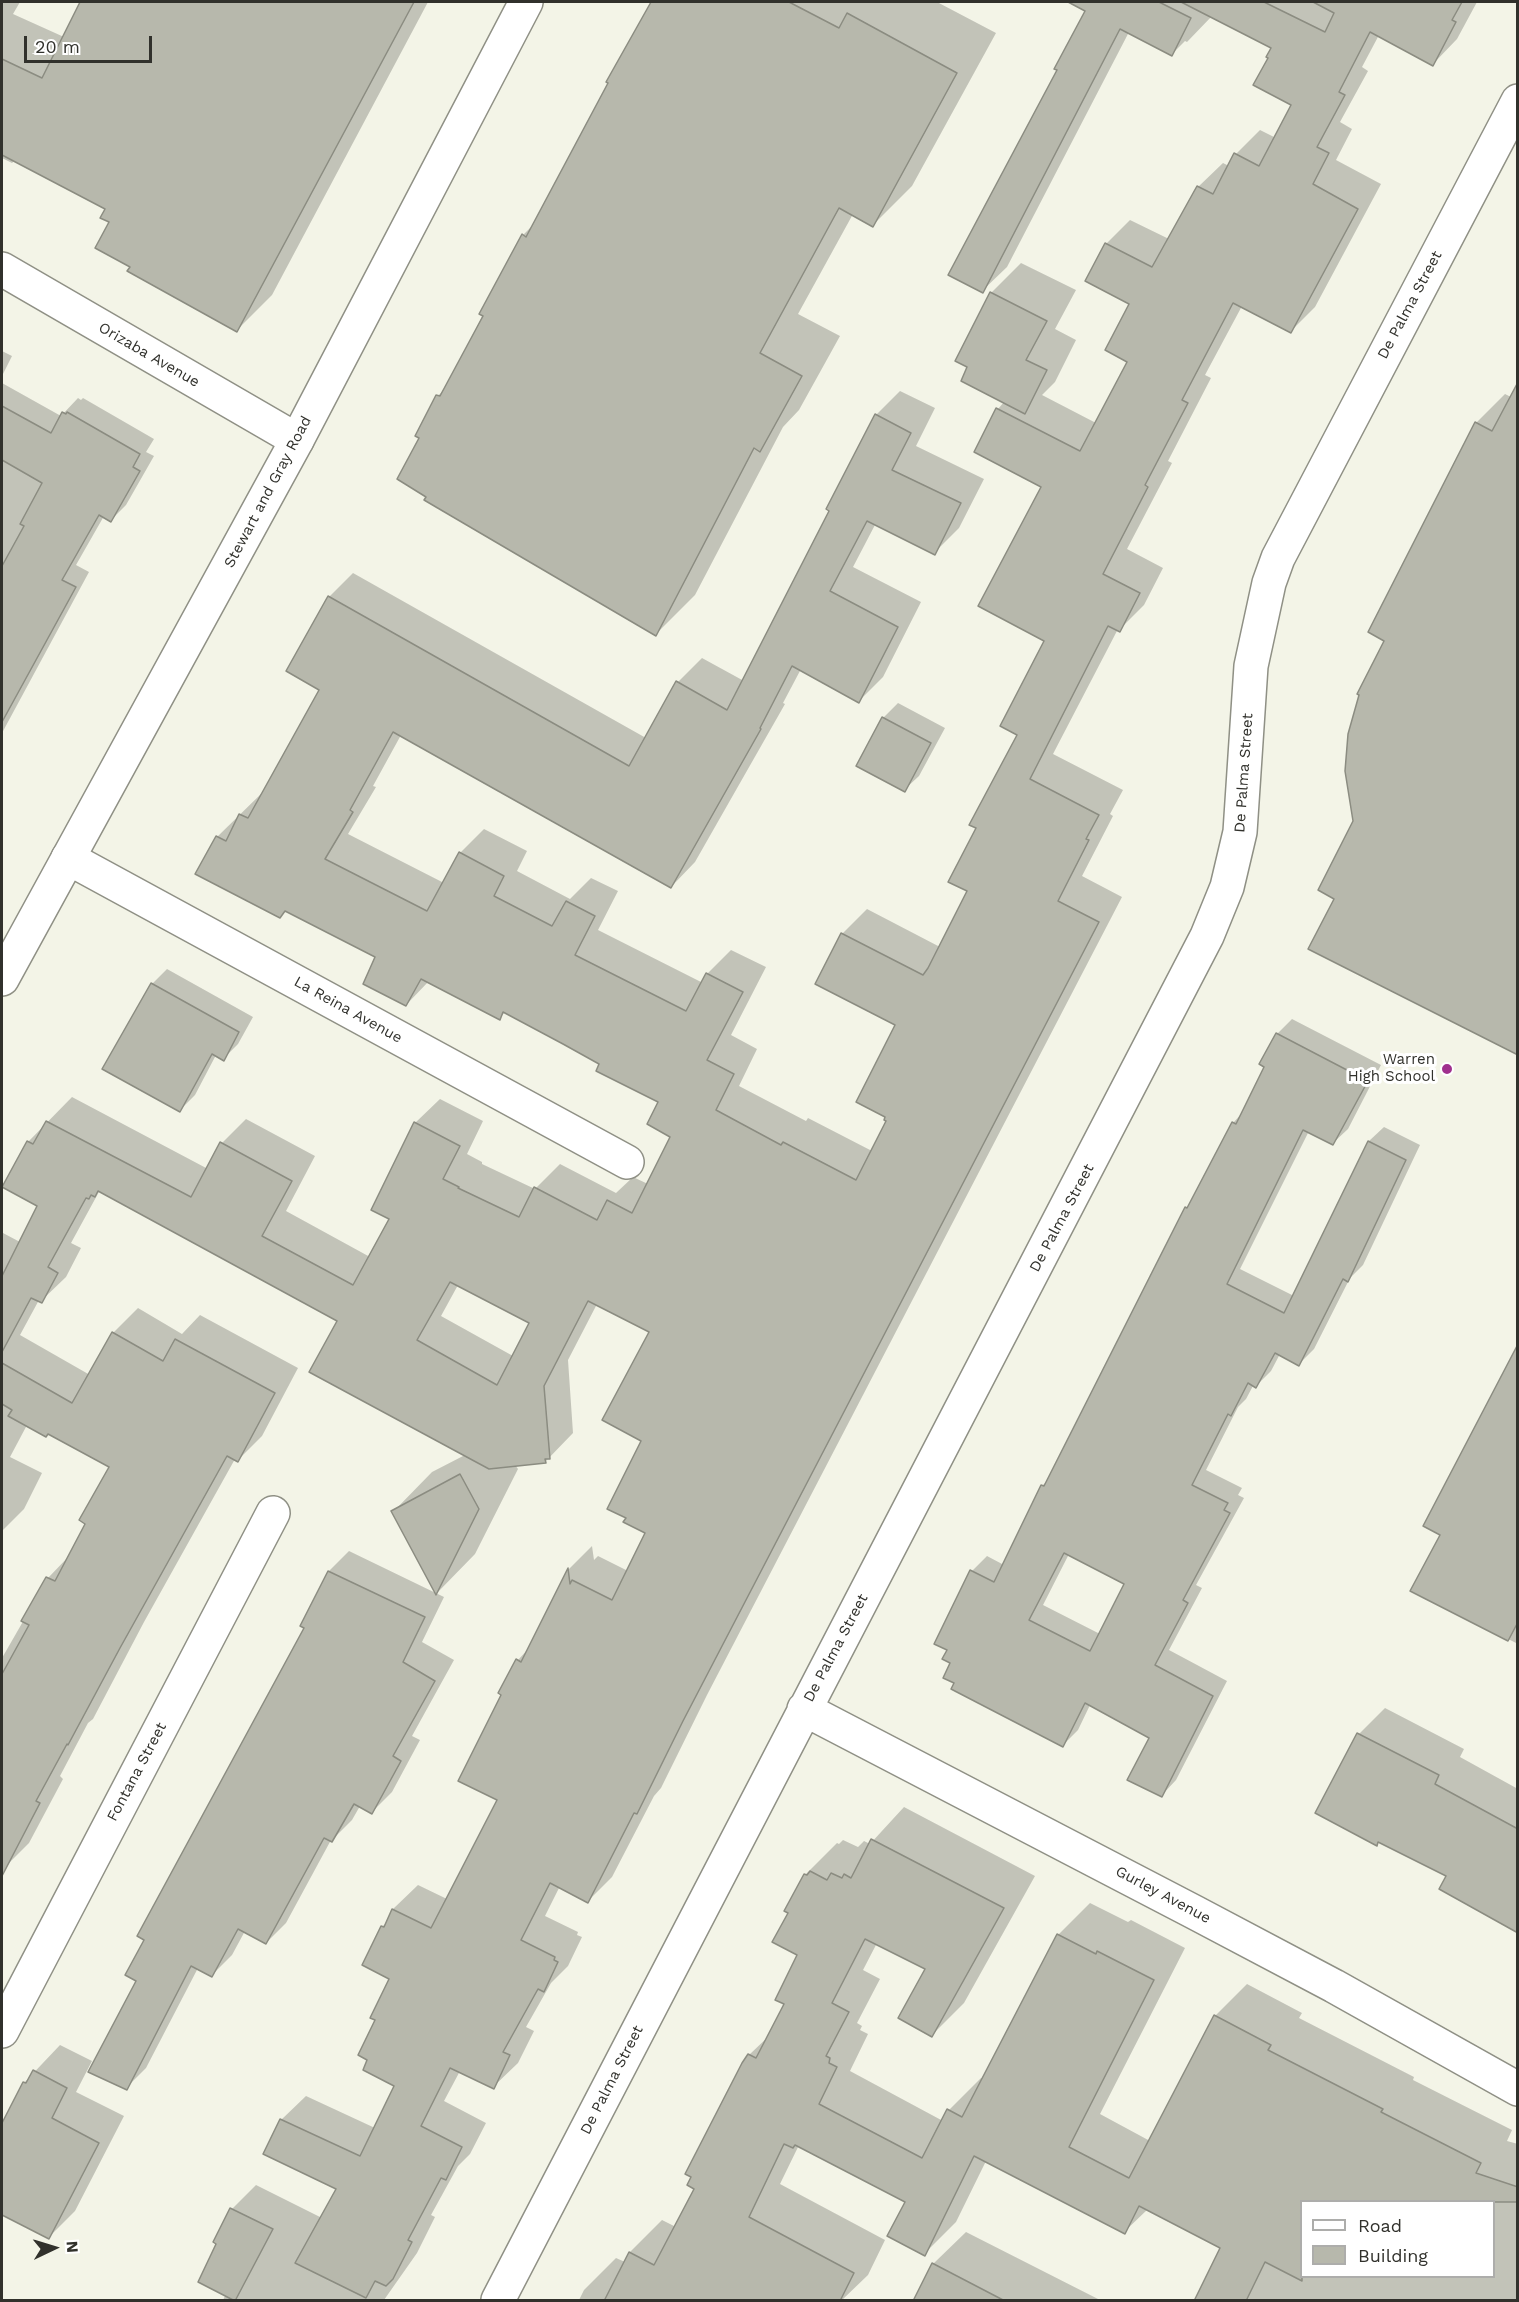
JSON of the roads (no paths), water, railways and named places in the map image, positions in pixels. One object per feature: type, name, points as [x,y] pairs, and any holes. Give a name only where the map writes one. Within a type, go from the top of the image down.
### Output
[{"type":"street","name":"Stewart and Gray Road","points":[[2,979],[297,441],[526,2]]},
{"type":"street","name":"De Palma Street","points":[[498,2301],[804,1709],[1189,975],[1227,887],[1240,832],[1251,666],[1269,584],[1278,558],[1518,101]]},
{"type":"street","name":"Orizaba Avenue","points":[[2,269],[297,441]]},
{"type":"street","name":"La Reina Avenue","points":[[68,858],[627,1162]]},
{"type":"street","name":"Fontana Street","points":[[2,2031],[273,1513]]},
{"type":"street","name":"Gurley Avenue","points":[[804,1709],[1334,1986],[1518,2089]]},
{"type":"place","name":"Warren High School","points":[[1447,1069]]}]
